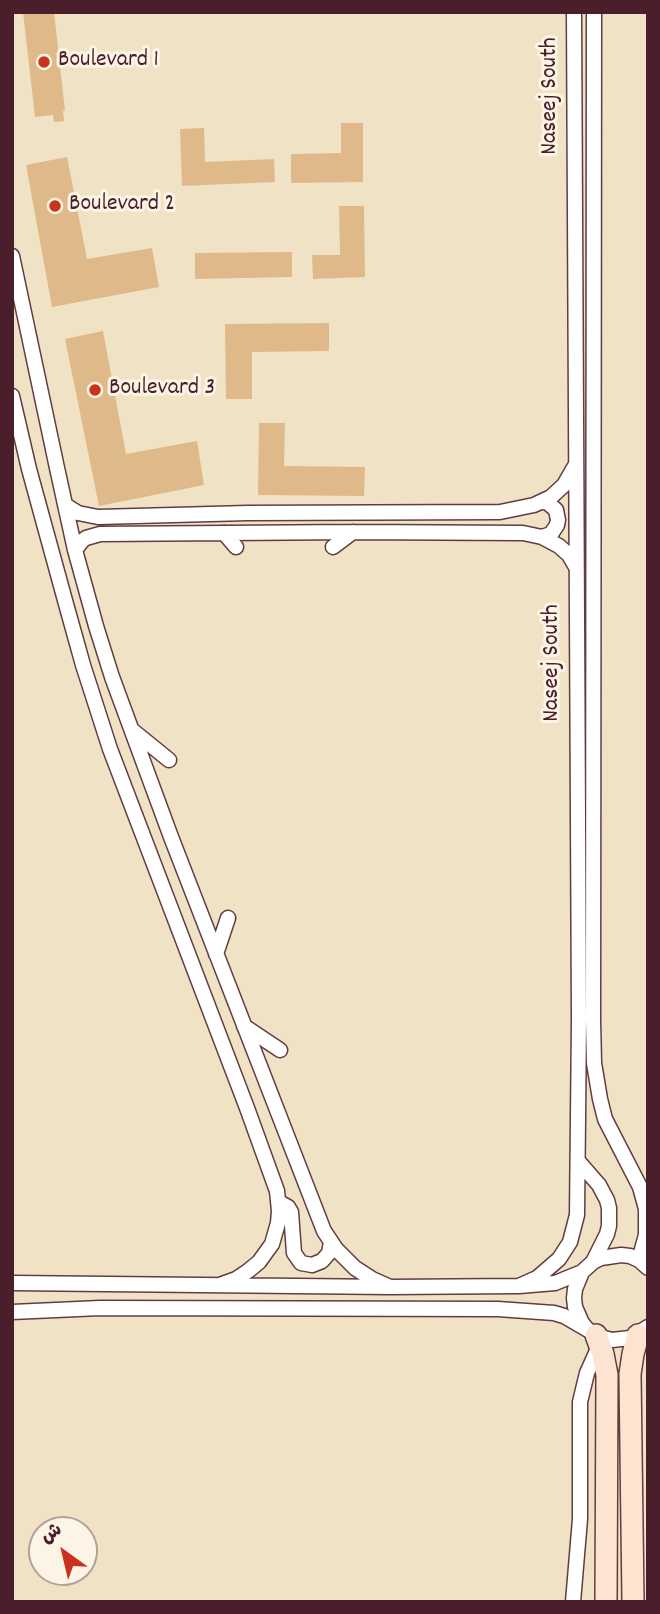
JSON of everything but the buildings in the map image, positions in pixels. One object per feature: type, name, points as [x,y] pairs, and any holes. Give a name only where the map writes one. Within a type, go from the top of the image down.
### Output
[{"type":"main road","points":[[633,1602],[630,1374],[633,1354],[643,1331]]},
{"type":"main road","points":[[595,1336],[607,1375],[606,1602]]},
{"type":"street","name":"Naseej South","points":[[519,1286],[537,1278],[559,1259],[570,1242],[577,1215],[579,1162],[574,12]]},
{"type":"street","points":[[12,1283],[519,1286],[555,1283],[574,1277],[601,1258],[621,1255],[643,1264],[646,1209],[640,1186],[605,1119],[598,1091],[594,1052],[594,12]]},
{"type":"street","points":[[12,256],[75,550],[112,677],[324,1231],[355,1268],[390,1287]]},
{"type":"street","points":[[12,397],[66,604],[110,749],[275,1181],[279,1202],[278,1223],[272,1244],[248,1271],[222,1284]]},
{"type":"street","points":[[65,505],[78,513],[91,516],[500,512],[543,502],[551,497],[564,485],[577,461]]},
{"type":"street","points":[[542,537],[551,534],[558,520],[556,510],[543,502]]},
{"type":"street","points":[[91,516],[86,528],[92,536]]},
{"type":"street","points":[[75,550],[82,541],[92,536],[353,532],[513,533],[542,537],[564,550],[576,568]]},
{"type":"street","points":[[332,547],[353,532]]},
{"type":"street","points":[[224,533],[236,547]]},
{"type":"street","points":[[132,730],[169,760]]},
{"type":"street","points":[[216,954],[229,918]]},
{"type":"street","points":[[244,1026],[280,1050]]},
{"type":"street","points":[[579,1162],[599,1185],[607,1200],[610,1217],[607,1234],[575,1289],[575,1307],[582,1323],[595,1336]]},
{"type":"street","points":[[279,1202],[288,1207],[292,1217],[294,1254],[301,1263],[312,1265],[322,1261],[331,1242]]},
{"type":"street","points":[[100,1308],[101,1283]]},
{"type":"street","points":[[12,1312],[100,1308],[521,1310],[564,1316],[595,1336],[612,1340],[621,1340],[643,1331]]},
{"type":"street","points":[[573,1602],[580,1518],[580,1402],[595,1336]]},
{"type":"place","name":"Boulevard 1","points":[[44,62]]},
{"type":"place","name":"Boulevard 2","points":[[55,206]]},
{"type":"place","name":"Boulevard 3","points":[[95,390]]}]
